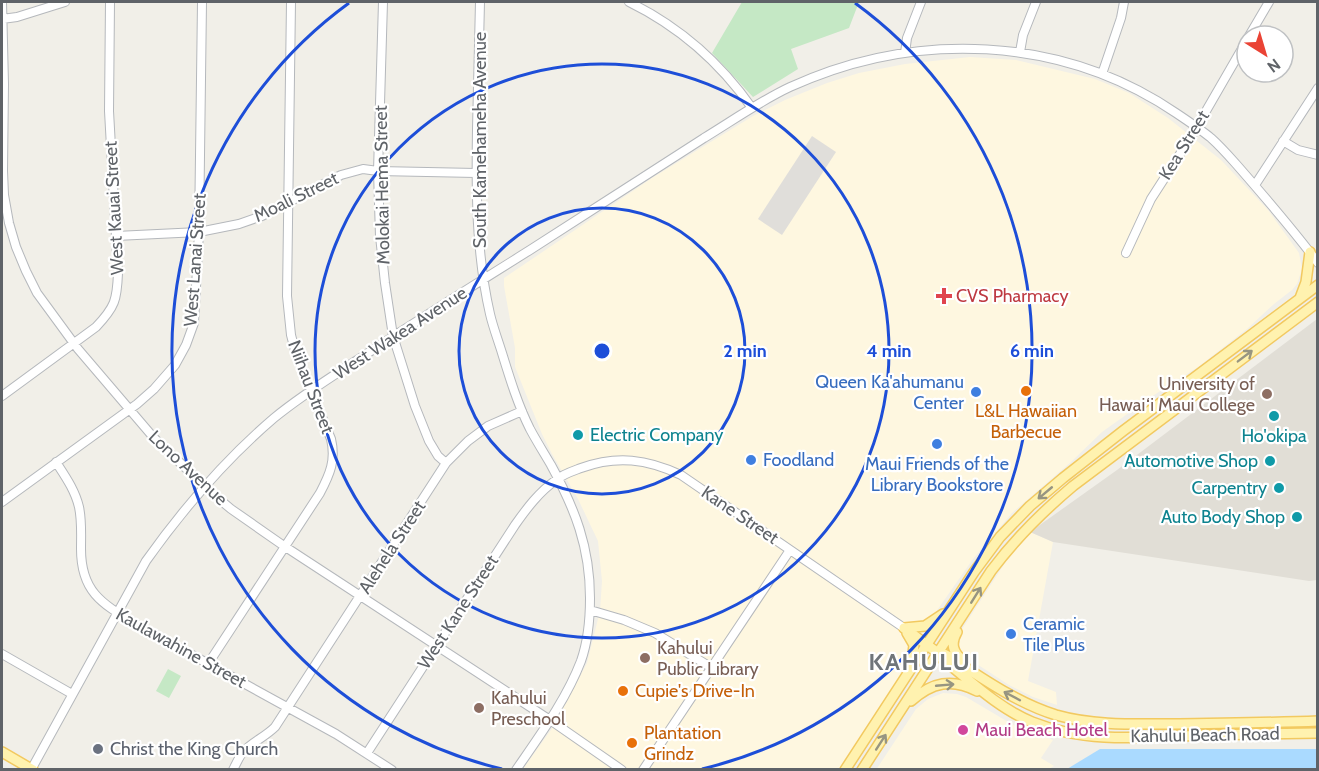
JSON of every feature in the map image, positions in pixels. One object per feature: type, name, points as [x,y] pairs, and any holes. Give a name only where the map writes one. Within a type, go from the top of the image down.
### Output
[{"type":"main road","points":[[1300,298],[1306,282],[1310,252]]},
{"type":"main road","points":[[1317,285],[1123,431],[1030,506],[1000,537],[974,572],[847,766],[861,770],[991,571],[1010,546],[1039,515],[1073,486],[1317,302]]},
{"type":"main road","points":[[1123,431],[1132,442]]},
{"type":"main road","points":[[904,628],[925,626],[950,608]]},
{"type":"main road","points":[[961,619],[953,639],[953,648],[957,655],[978,675]]},
{"type":"main road","points":[[904,628],[938,653]]},
{"type":"main road","points":[[904,628],[914,645],[911,668]]},
{"type":"main road","name":"Kahului Beach Road","points":[[938,653],[948,656],[1018,700],[1048,712],[1075,719],[1111,724],[1317,722]]},
{"type":"main road","name":"Kahului Beach Road","points":[[938,653],[1014,713],[1043,726],[1070,733],[1108,737],[1317,733]]},
{"type":"main road","points":[[899,714],[920,693],[943,684],[952,683],[969,687],[998,702]]},
{"type":"main road","points":[[1043,726],[1048,712]]},
{"type":"main road","points":[[1305,733],[1307,722]]},
{"type":"main road","points":[[2,752],[32,769]]},
{"type":"street","name":"Lono Avenue","points":[[2,2],[3,171],[9,223],[16,247],[30,278],[47,308],[74,343],[154,438],[231,509],[622,770]]},
{"type":"street","points":[[2,19],[17,17],[65,2]]},
{"type":"street","name":"West Kauai Street","points":[[3,392],[96,327],[108,314],[118,292],[109,111],[110,2]]},
{"type":"street","name":"West Lanai Street","points":[[2,502],[154,389],[181,356],[190,335],[194,322],[199,232],[202,2]]},
{"type":"street","name":"Niihau Street","points":[[208,664],[320,492],[332,467],[331,438],[296,354],[287,296],[291,2]]},
{"type":"street","name":"Molokai Hema Street","points":[[383,2],[378,171],[380,236],[385,283],[393,336],[415,406],[429,441],[438,456],[446,463]]},
{"type":"street","name":"South Kamehameha Avenue","points":[[480,2],[476,173],[478,233],[483,279],[490,315],[510,380],[531,430],[558,478],[581,529],[589,570],[590,610],[581,660],[573,680],[550,720],[516,770]]},
{"type":"street","points":[[629,2],[667,22],[695,44],[721,68],[752,108]]},
{"type":"street","points":[[905,53],[907,38],[921,2]]},
{"type":"street","points":[[1020,52],[1023,35],[1036,2]]},
{"type":"street","points":[[1102,74],[1121,18],[1124,2]]},
{"type":"street","points":[[1256,24],[1269,2]]},
{"type":"street","name":"West Wakea Avenue","points":[[32,769],[146,561],[168,529],[205,487],[275,417],[393,336],[752,108],[792,86],[828,72],[879,57],[942,49],[1020,52],[1050,58],[1102,74],[1158,100],[1225,151],[1317,262]]},
{"type":"street","name":"Kea Street","points":[[1126,253],[1151,199],[1197,128],[1235,61]]},
{"type":"street","points":[[1255,185],[1317,88]]},
{"type":"street","points":[[1283,141],[1298,150],[1317,155]]},
{"type":"street","name":"Moali Street","points":[[116,236],[199,232],[239,224],[262,216],[341,175],[363,170],[476,173]]},
{"type":"street","name":"Alehela Street","points":[[233,770],[242,753],[274,727],[446,463],[468,441],[488,426],[522,411]]},
{"type":"street","name":"Kane Street","points":[[558,478],[608,460],[655,464],[690,481],[904,628]]},
{"type":"street","name":"Kaulawahine Street","points":[[56,462],[71,485],[79,506],[82,524],[81,558],[85,576],[98,598],[106,606],[336,734],[392,770]]},
{"type":"street","name":"West Kane Street","points":[[367,753],[520,516],[539,494],[558,478]]},
{"type":"street","points":[[643,770],[790,550]]},
{"type":"street","points":[[590,610],[624,620],[655,633],[712,668]]},
{"type":"street","points":[[2,654],[72,694]]},
{"type":"shaded area","points":[[970,57],[1016,60],[1095,79],[1129,93],[1168,118],[1221,160],[1268,210],[1299,253],[1302,269],[1297,284],[1247,329],[1198,367],[1102,432],[1012,513],[973,559],[931,619],[926,644],[845,770],[523,769],[553,727],[587,663],[600,611],[602,581],[598,541],[542,434],[515,367],[515,348],[504,278],[652,178],[753,116],[785,100],[859,73],[905,64]]},
{"type":"shaded area","points":[[812,136],[836,152],[782,235],[758,219]]},
{"type":"shaded area","name":"University of Hawai‘i Maui College","points":[[1317,319],[1317,580],[1309,581],[1053,542],[1030,532],[1117,470]]},
{"type":"shaded area","points":[[1030,532],[1053,542],[1028,681],[1056,692],[1057,705],[1033,697],[1009,685],[963,655],[957,646],[957,637],[1003,566]]},
{"type":"shaded area","name":"Maui Beach Hotel","points":[[943,693],[966,697],[1015,726],[1053,740],[1041,758],[1054,766],[1049,769],[876,770],[916,709],[928,699]]},
{"type":"green space","points":[[742,2],[859,2],[849,28],[791,49],[798,69],[753,97],[712,53]]},
{"type":"green space","points":[[168,669],[181,676],[169,698],[156,691]]},
{"type":"water","points":[[1100,749],[1317,749],[1317,769],[1067,769]]},
{"type":"place","name":"CVS Pharmacy","points":[[944,296]]},
{"type":"place","name":"L&L Hawaiian Barbecue","points":[[1026,391]]},
{"type":"place","name":"Queen Ka'ahumanu Center","points":[[976,392]]},
{"type":"place","name":"University of Hawai‘i Maui College","points":[[1267,394]]},
{"type":"place","name":"Ho'okipa","points":[[1274,416]]},
{"type":"place","name":"Electric Company","points":[[578,435]]},
{"type":"place","name":"Maui Friends of the Library Bookstore","points":[[937,444]]},
{"type":"place","name":"Foodland","points":[[751,460]]},
{"type":"place","name":"Automotive Shop","points":[[1270,461]]},
{"type":"place","name":"Carpentry","points":[[1279,488]]},
{"type":"place","name":"Auto Body Shop","points":[[1297,517]]},
{"type":"place","name":"Ceramic Tile Plus","points":[[1011,634]]},
{"type":"place","name":"Kahului Public Library","points":[[645,658]]},
{"type":"place","name":"Cupie's Drive-In","points":[[623,691]]},
{"type":"place","name":"Kahului Preschool","points":[[479,708]]},
{"type":"place","name":"Maui Beach Hotel","points":[[963,730]]},
{"type":"place","name":"Plantation Grindz","points":[[632,743]]},
{"type":"place","name":"Christ the King Church","points":[[98,749]]},
{"type":"district","name":"KAHULUI","points":[[924,661]]}]
